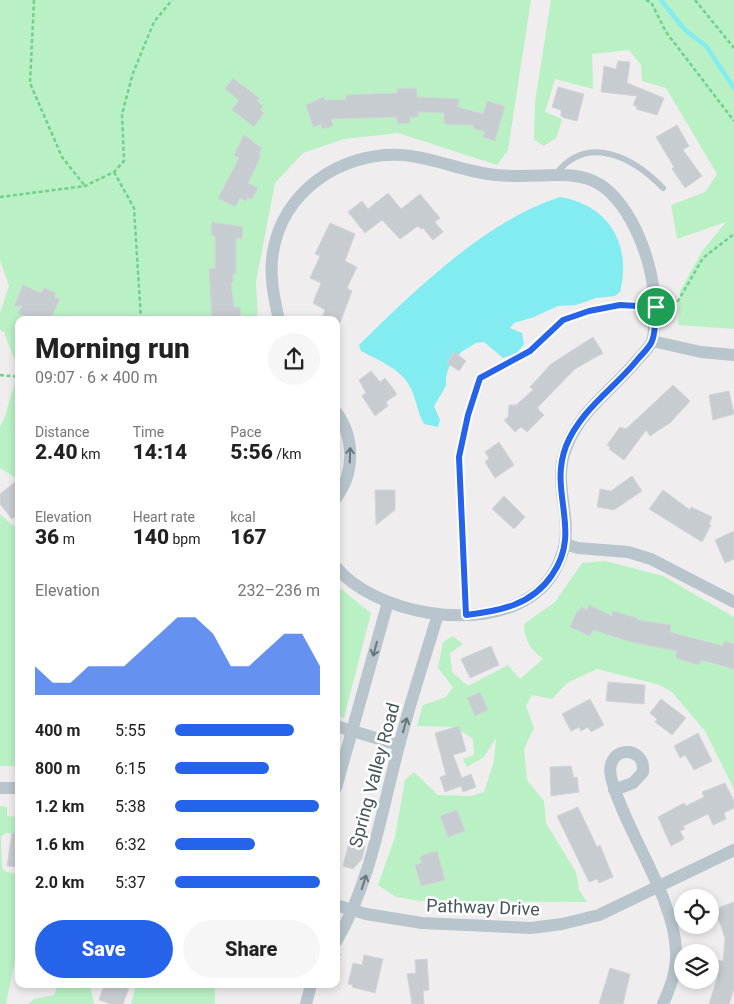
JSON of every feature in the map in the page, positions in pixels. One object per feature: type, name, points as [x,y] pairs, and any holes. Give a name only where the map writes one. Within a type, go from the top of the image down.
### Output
[{"type":"street","points":[[278,316],[272,274],[273,254],[278,233],[292,206],[307,188],[337,167],[359,160],[403,155],[497,176],[556,174],[583,177],[598,183],[618,200],[644,248],[654,285],[656,307],[652,341],[630,369],[585,413],[567,444],[562,458],[560,484],[567,534],[565,544],[553,574],[532,596],[518,605],[492,612],[466,615],[438,614],[388,602],[362,590],[340,571]]},
{"type":"street","points":[[652,341],[701,352],[734,355]]},
{"type":"street","points":[[340,417],[343,421],[351,451],[346,479],[340,490]]},
{"type":"street","points":[[565,544],[578,548],[628,552],[651,559],[734,602]]},
{"type":"street","name":"Spring Valley Road","points":[[340,775],[354,731],[388,602]]},
{"type":"street","name":"Spring Valley Road","points":[[340,934],[353,910],[368,869],[399,744],[438,614]]},
{"type":"street","points":[[340,727],[399,744]]},
{"type":"street","points":[[0,788],[15,788]]},
{"type":"street","points":[[614,790],[658,889],[675,938],[675,969],[663,1004]]},
{"type":"street","name":"Pathway Drive","points":[[340,906],[388,919],[422,923],[531,928],[562,924],[599,915],[658,889],[734,850]]},
{"type":"street","points":[[306,1004],[310,988]]},
{"type":"lane","points":[[556,174],[565,163],[576,157],[603,153],[633,162],[646,171],[663,188]]},
{"type":"path","points":[[34,0],[30,83],[62,157],[85,186]]},
{"type":"path","points":[[0,197],[85,186],[114,172],[124,161],[122,114],[133,72],[154,22],[172,0]]},
{"type":"path","points":[[646,0],[651,2],[666,32],[734,121]]},
{"type":"path","points":[[694,0],[734,48]]},
{"type":"path","points":[[114,172],[134,208],[141,316]]},
{"type":"path","points":[[466,615],[459,457],[468,415],[480,378],[530,351],[563,320],[589,311],[620,305],[674,308],[703,258],[734,234]]},
{"type":"path","points":[[0,375],[15,377]]},
{"type":"green space","points":[[0,0],[531,0],[508,150],[497,165],[398,133],[344,139],[303,153],[275,183],[256,282],[258,316],[15,316],[15,361],[4,332],[0,330],[0,313],[9,286],[0,260]]},
{"type":"green space","points":[[551,0],[734,0],[734,329],[678,325],[680,291],[703,250],[726,222],[677,239],[671,205],[705,192],[717,174],[666,88],[642,81],[641,65],[629,50],[592,54],[593,89],[555,79],[545,112],[562,119],[557,137],[544,146],[534,140],[535,102]]},
{"type":"green space","points":[[15,382],[15,477],[0,468],[0,427]]},
{"type":"green space","points":[[0,514],[13,526],[15,525],[15,766],[0,766]]},
{"type":"green space","points":[[605,561],[663,576],[734,617],[734,789],[705,731],[672,692],[660,685],[597,669],[567,683],[552,699],[532,695],[526,706],[534,728],[524,749],[527,780],[544,801],[546,823],[576,872],[579,890],[587,902],[420,901],[396,897],[378,885],[395,837],[405,780],[414,772],[438,795],[471,796],[484,792],[494,761],[496,738],[484,757],[467,767],[463,759],[474,755],[473,739],[455,727],[417,726],[423,705],[446,697],[453,687],[438,668],[443,642],[453,636],[463,644],[450,653],[452,672],[468,686],[508,665],[520,679],[543,659],[529,644],[525,635],[524,624],[555,602],[582,563]]},
{"type":"green space","points":[[340,588],[371,613],[344,718],[340,716]]},
{"type":"green space","points":[[0,806],[7,807],[7,816],[15,817],[15,833],[7,833],[1,836],[2,868],[6,872],[15,873],[15,960],[6,1004],[0,1004]]},
{"type":"green space","points":[[57,988],[91,988],[94,1004],[28,1004],[34,999],[54,995]]},
{"type":"green space","points":[[135,988],[215,988],[215,1004],[131,1004]]},
{"type":"water","points":[[560,197],[577,201],[592,208],[613,229],[623,258],[620,292],[615,296],[596,298],[576,305],[558,306],[534,317],[514,323],[510,328],[522,333],[524,344],[517,353],[503,358],[484,342],[476,343],[461,352],[449,367],[446,386],[434,406],[440,420],[438,427],[424,424],[412,391],[403,377],[391,367],[361,351],[359,345],[403,302],[478,240],[532,208]]},
{"type":"building","points":[[618,61],[630,62],[627,83],[664,98],[657,115],[636,109],[637,107],[633,105],[637,96],[601,92],[604,66],[616,69]]},
{"type":"building","points":[[233,78],[259,98],[257,101],[263,106],[260,110],[264,113],[254,127],[232,110],[239,100],[225,89]]},
{"type":"building","points":[[558,87],[584,94],[577,121],[561,116],[561,110],[552,107]]},
{"type":"building","points":[[416,88],[417,97],[459,99],[458,107],[483,114],[487,101],[505,106],[495,141],[483,137],[485,132],[473,128],[474,125],[444,124],[444,113],[418,112],[418,117],[410,117],[410,123],[397,124],[397,117],[331,119],[333,126],[322,129],[321,124],[313,127],[306,105],[324,97],[325,100],[346,100],[346,95],[397,93],[397,89]]},
{"type":"building","points":[[677,125],[689,146],[683,150],[702,176],[685,188],[672,169],[674,167],[656,137]]},
{"type":"building","points":[[244,135],[262,148],[259,155],[261,156],[248,183],[258,188],[251,200],[248,197],[246,201],[240,198],[235,207],[218,198],[239,158],[234,155]]},
{"type":"building","points":[[388,193],[401,209],[420,194],[440,218],[435,222],[443,232],[433,240],[423,228],[421,229],[418,226],[400,239],[382,220],[365,233],[348,212],[362,201],[368,209]]},
{"type":"building","points":[[212,222],[243,227],[242,239],[236,238],[236,273],[233,274],[233,283],[231,283],[234,307],[240,307],[241,316],[212,316],[209,269],[215,268],[215,236],[211,235]]},
{"type":"building","points":[[330,223],[355,234],[345,261],[357,267],[347,288],[352,291],[340,323],[340,316],[323,316],[325,310],[313,303],[321,283],[310,278],[320,256],[315,254]]},
{"type":"building","points":[[23,285],[41,293],[44,288],[56,293],[54,297],[60,299],[52,316],[24,316],[18,313],[22,306],[14,306]]},
{"type":"building","points":[[593,337],[603,353],[575,369],[537,408],[544,415],[527,432],[521,427],[515,432],[504,420],[508,417],[509,405],[516,405],[533,390],[530,387],[551,364]]},
{"type":"building","points":[[454,352],[466,361],[459,371],[447,363]]},
{"type":"building","points":[[371,371],[380,382],[385,378],[397,394],[386,402],[388,406],[375,416],[362,396],[366,393],[359,380]]},
{"type":"building","points":[[673,385],[690,401],[671,422],[650,436],[646,430],[624,460],[609,449],[610,447],[607,445],[620,427],[626,429]]},
{"type":"building","points":[[729,391],[734,414],[713,420],[709,395]]},
{"type":"building","points":[[499,442],[514,465],[495,478],[485,462],[489,458],[485,452]]},
{"type":"building","points":[[632,476],[642,491],[614,510],[597,507],[600,489],[611,491]]},
{"type":"building","points":[[15,482],[15,516],[12,519],[0,504],[0,494]]},
{"type":"building","points":[[375,490],[395,490],[395,510],[376,525]]},
{"type":"building","points":[[663,490],[690,510],[691,507],[712,517],[709,524],[711,525],[702,542],[649,509]]},
{"type":"building","points":[[504,496],[525,517],[514,529],[492,509]]},
{"type":"building","points":[[734,531],[734,559],[725,563],[715,540]]},
{"type":"building","points":[[589,605],[612,616],[613,611],[637,618],[637,620],[671,625],[670,632],[723,646],[724,641],[734,644],[734,669],[701,660],[699,665],[676,658],[677,651],[631,642],[593,630],[590,636],[570,627],[577,611],[579,612],[581,607],[587,610]]},
{"type":"building","points":[[491,646],[499,665],[470,678],[461,659]]},
{"type":"building","points":[[608,682],[645,685],[644,704],[606,701]]},
{"type":"building","points":[[480,692],[488,710],[475,716],[467,698]]},
{"type":"building","points":[[590,699],[604,725],[591,732],[588,727],[581,731],[579,727],[571,731],[562,714]]},
{"type":"building","points":[[661,699],[686,718],[672,735],[655,722],[657,719],[650,713]]},
{"type":"building","points":[[459,726],[466,751],[453,755],[462,778],[471,774],[476,787],[463,792],[461,786],[445,792],[440,777],[446,775],[435,733]]},
{"type":"building","points":[[698,733],[712,761],[694,770],[685,755],[680,758],[674,746]]},
{"type":"building","points":[[571,766],[574,778],[577,777],[579,792],[551,796],[550,767]]},
{"type":"building","points":[[725,783],[734,801],[734,808],[724,813],[726,819],[713,825],[708,814],[683,826],[685,829],[680,831],[684,839],[671,846],[658,817],[684,803],[686,806],[704,797],[702,792]]},
{"type":"building","points":[[578,807],[597,847],[600,845],[613,877],[599,883],[597,879],[589,882],[557,816]]},
{"type":"building","points":[[457,810],[465,831],[448,837],[440,816]]},
{"type":"building","points":[[12,833],[15,833],[15,867],[7,866]]},
{"type":"building","points":[[349,842],[365,846],[362,859],[353,869],[343,866]]},
{"type":"building","points":[[437,851],[445,880],[421,886],[415,865],[422,863],[420,856]]},
{"type":"building","points":[[734,902],[734,989],[729,1004],[709,1004],[714,989],[719,989],[719,961],[723,961],[725,938],[719,921],[719,908]]},
{"type":"building","points":[[364,955],[383,959],[375,993],[352,987],[353,985],[348,984],[353,963],[362,965]]},
{"type":"building","points":[[427,959],[429,990],[423,991],[424,1004],[412,1004],[407,974],[416,973],[415,960]]},
{"type":"building","points":[[610,968],[630,974],[623,1004],[599,1004]]},
{"type":"building","points":[[103,988],[129,988],[123,1004],[111,1004],[99,1000]]},
{"type":"waterway","points":[[661,0],[685,30],[706,46],[734,88]]},
{"type":"route","points":[[620,305],[656,307],[652,341],[630,369],[585,413],[567,444],[562,458],[560,476],[560,492],[567,534],[562,555],[553,574],[532,596],[518,605],[492,612],[466,615],[460,516],[459,457],[468,415],[480,378],[530,351],[563,320],[589,311],[620,305]]}]
